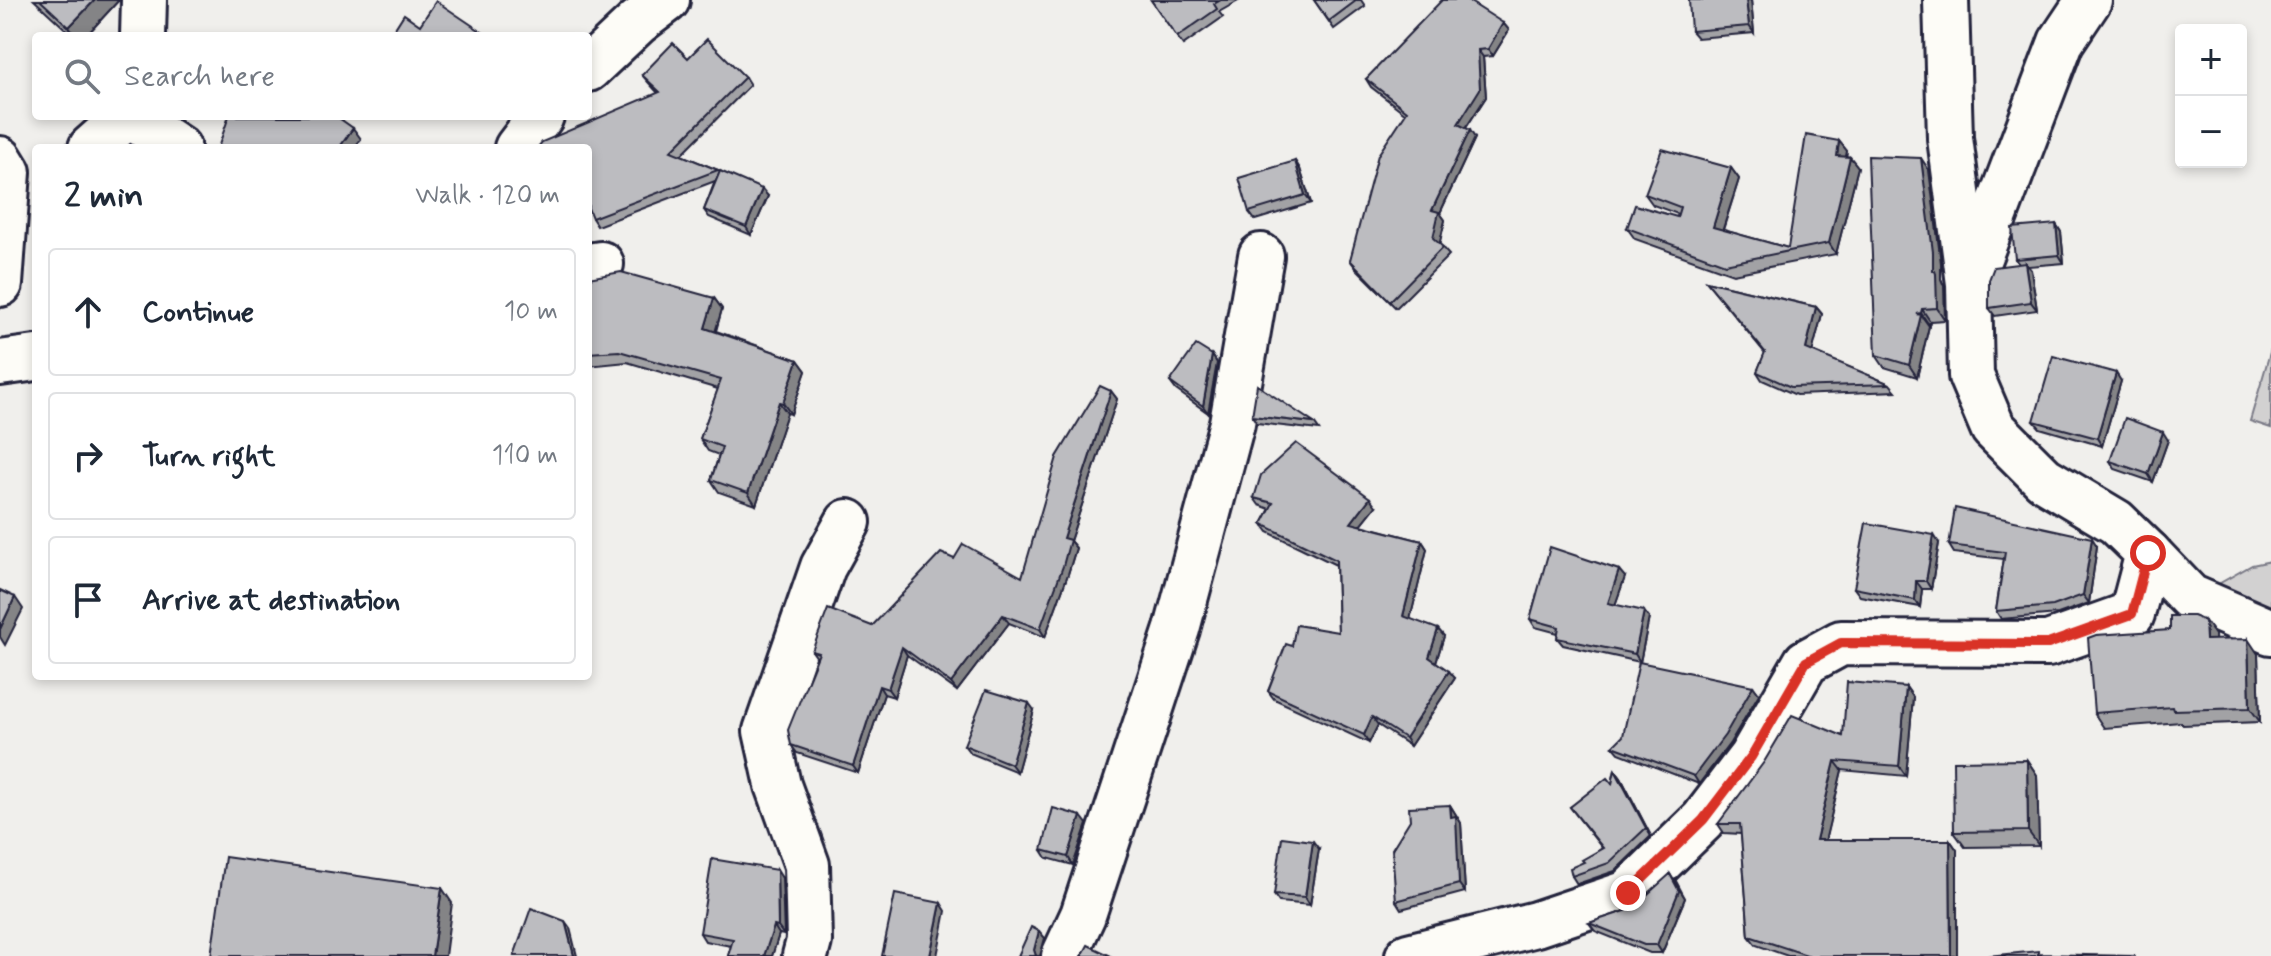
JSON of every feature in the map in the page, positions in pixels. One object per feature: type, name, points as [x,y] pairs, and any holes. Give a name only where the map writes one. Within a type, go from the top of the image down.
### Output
[{"type":"street","points":[[143,32],[144,0]]},
{"type":"street","points":[[592,65],[638,22],[667,0]]},
{"type":"street","points":[[1946,0],[1950,138],[1969,284],[1971,376],[1993,428],[2044,479],[2116,522],[2190,597],[2271,632]]},
{"type":"street","points":[[1969,284],[2061,42],[2089,0]]},
{"type":"street","points":[[96,144],[123,120]]},
{"type":"street","points":[[134,120],[172,144]]},
{"type":"street","points":[[520,144],[538,120]]},
{"type":"street","points":[[0,284],[15,169]]},
{"type":"street","points":[[1064,956],[1083,915],[1177,629],[1232,423],[1261,256]]},
{"type":"street","points":[[0,363],[32,359]]},
{"type":"street","points":[[805,956],[809,941],[807,865],[778,785],[766,731],[823,567],[848,522]]},
{"type":"street","points":[[1408,956],[1536,924],[1628,893],[1703,820],[1751,757],[1806,662],[1841,643],[2048,644],[2132,614],[2148,553]]},
{"type":"shaded area","points":[[2271,349],[2271,428],[2250,421]]},
{"type":"shaded area","points":[[2271,561],[2271,650],[2215,586],[2252,565]]},
{"type":"building","points":[[40,0],[95,0],[69,27]]},
{"type":"building","points":[[1151,0],[1221,0],[1214,4],[1217,9],[1177,37]]},
{"type":"building","points":[[1314,0],[1357,0],[1329,21]]},
{"type":"building","points":[[1442,0],[1467,0],[1503,23],[1488,49],[1478,50],[1480,89],[1458,124],[1470,130],[1432,210],[1439,212],[1433,238],[1443,247],[1390,301],[1350,260],[1378,155],[1407,111],[1366,79]]},
{"type":"building","points":[[1689,0],[1746,0],[1749,26],[1691,31]]},
{"type":"building","points":[[436,1],[482,32],[393,32],[404,14],[420,25]]},
{"type":"building","points":[[707,39],[745,77],[671,151],[718,170],[592,218],[592,144],[540,144],[660,92],[642,75],[673,43],[688,58]]},
{"type":"building","points":[[228,120],[342,120],[353,128],[342,144],[219,144]]},
{"type":"building","points":[[1806,135],[1839,141],[1837,156],[1850,157],[1829,243],[1725,264],[1627,228],[1635,205],[1677,217],[1680,207],[1645,194],[1662,149],[1731,168],[1713,227],[1788,248]]},
{"type":"building","points":[[1868,156],[1921,158],[1933,271],[1936,274],[1937,308],[1922,309],[1917,314],[1921,315],[1909,365],[1876,355]]},
{"type":"building","points":[[1295,161],[1305,195],[1249,212],[1239,178]]},
{"type":"building","points":[[720,171],[762,189],[746,227],[704,210]]},
{"type":"building","points":[[2056,224],[2059,255],[2015,259],[2012,228]]},
{"type":"building","points":[[2025,263],[2031,302],[1989,308],[1989,280],[1994,267]]},
{"type":"building","points":[[621,272],[714,298],[705,328],[798,360],[783,403],[779,402],[748,493],[711,480],[722,447],[700,439],[721,380],[619,351],[592,353],[592,277]]},
{"type":"building","points":[[1706,281],[1816,307],[1806,349],[1890,384],[1791,387],[1757,372],[1765,352]]},
{"type":"building","points":[[1196,345],[1212,355],[1203,406],[1170,382]]},
{"type":"building","points":[[2053,356],[2116,373],[2097,438],[2034,421]]},
{"type":"building","points":[[1257,385],[1314,423],[1252,416]]},
{"type":"building","points":[[1100,386],[1111,391],[1063,538],[1070,540],[1063,566],[1040,629],[1003,615],[951,683],[902,647],[888,689],[879,686],[853,766],[791,745],[788,730],[819,653],[812,651],[828,609],[872,626],[941,553],[954,559],[963,544],[1022,577],[1057,457]]},
{"type":"building","points":[[2125,418],[2163,432],[2148,474],[2110,461]]},
{"type":"building","points":[[1296,443],[1370,498],[1351,523],[1422,541],[1403,616],[1438,629],[1429,657],[1449,671],[1405,738],[1372,717],[1364,735],[1268,691],[1286,644],[1292,646],[1296,625],[1338,632],[1336,560],[1262,524],[1273,503],[1254,498],[1261,475]]},
{"type":"building","points":[[1955,508],[2092,538],[2083,595],[2053,606],[1996,611],[2005,552],[1949,545]]},
{"type":"building","points":[[1866,523],[1934,535],[1926,581],[1916,581],[1915,600],[1854,588]]},
{"type":"building","points":[[1550,547],[1619,570],[1608,603],[1644,611],[1635,654],[1557,638],[1559,627],[1530,619]]},
{"type":"building","points":[[0,590],[15,597],[0,629]]},
{"type":"building","points":[[2170,616],[2193,616],[2205,621],[2206,640],[2248,639],[2250,708],[2173,710],[2172,707],[2094,713],[2088,638],[2170,630]]},
{"type":"building","points":[[1639,662],[1753,686],[1725,735],[1694,776],[1613,746],[1623,736]]},
{"type":"building","points":[[1847,682],[1906,687],[1899,766],[1835,761],[1816,840],[1950,840],[1951,956],[1810,956],[1749,936],[1740,824],[1718,824],[1764,762],[1792,715],[1843,736]]},
{"type":"building","points":[[986,690],[1029,703],[1011,764],[964,745]]},
{"type":"building","points":[[2027,760],[2028,831],[1954,832],[1953,761]]},
{"type":"building","points":[[1615,770],[1646,828],[1609,863],[1572,876],[1570,868],[1603,848],[1570,807],[1607,778],[1612,784]]},
{"type":"building","points":[[1450,805],[1451,817],[1456,816],[1459,884],[1396,901],[1392,849],[1410,820],[1409,807]]},
{"type":"building","points":[[1053,808],[1081,816],[1068,857],[1042,850]]},
{"type":"building","points":[[1282,837],[1313,841],[1305,897],[1274,895]]},
{"type":"building","points":[[225,857],[442,888],[432,956],[211,956]]},
{"type":"building","points":[[712,859],[777,870],[778,927],[774,926],[764,956],[728,956],[733,939],[700,933]]},
{"type":"building","points":[[1670,874],[1679,891],[1657,945],[1644,945],[1589,923],[1631,909]]},
{"type":"building","points":[[895,894],[941,903],[930,956],[882,956]]},
{"type":"building","points":[[531,908],[565,921],[574,956],[514,956]]},
{"type":"building","points":[[1031,927],[1039,931],[1034,950],[1036,956],[1018,956]]},
{"type":"building","points":[[1088,945],[1111,956],[1082,956]]},
{"type":"building","points":[[2038,951],[2038,954],[2135,956],[1987,956]]},
{"type":"route","points":[[1628,893],[1703,820],[1751,757],[1806,662],[1841,643],[2048,644],[2132,614],[2148,553]]}]
